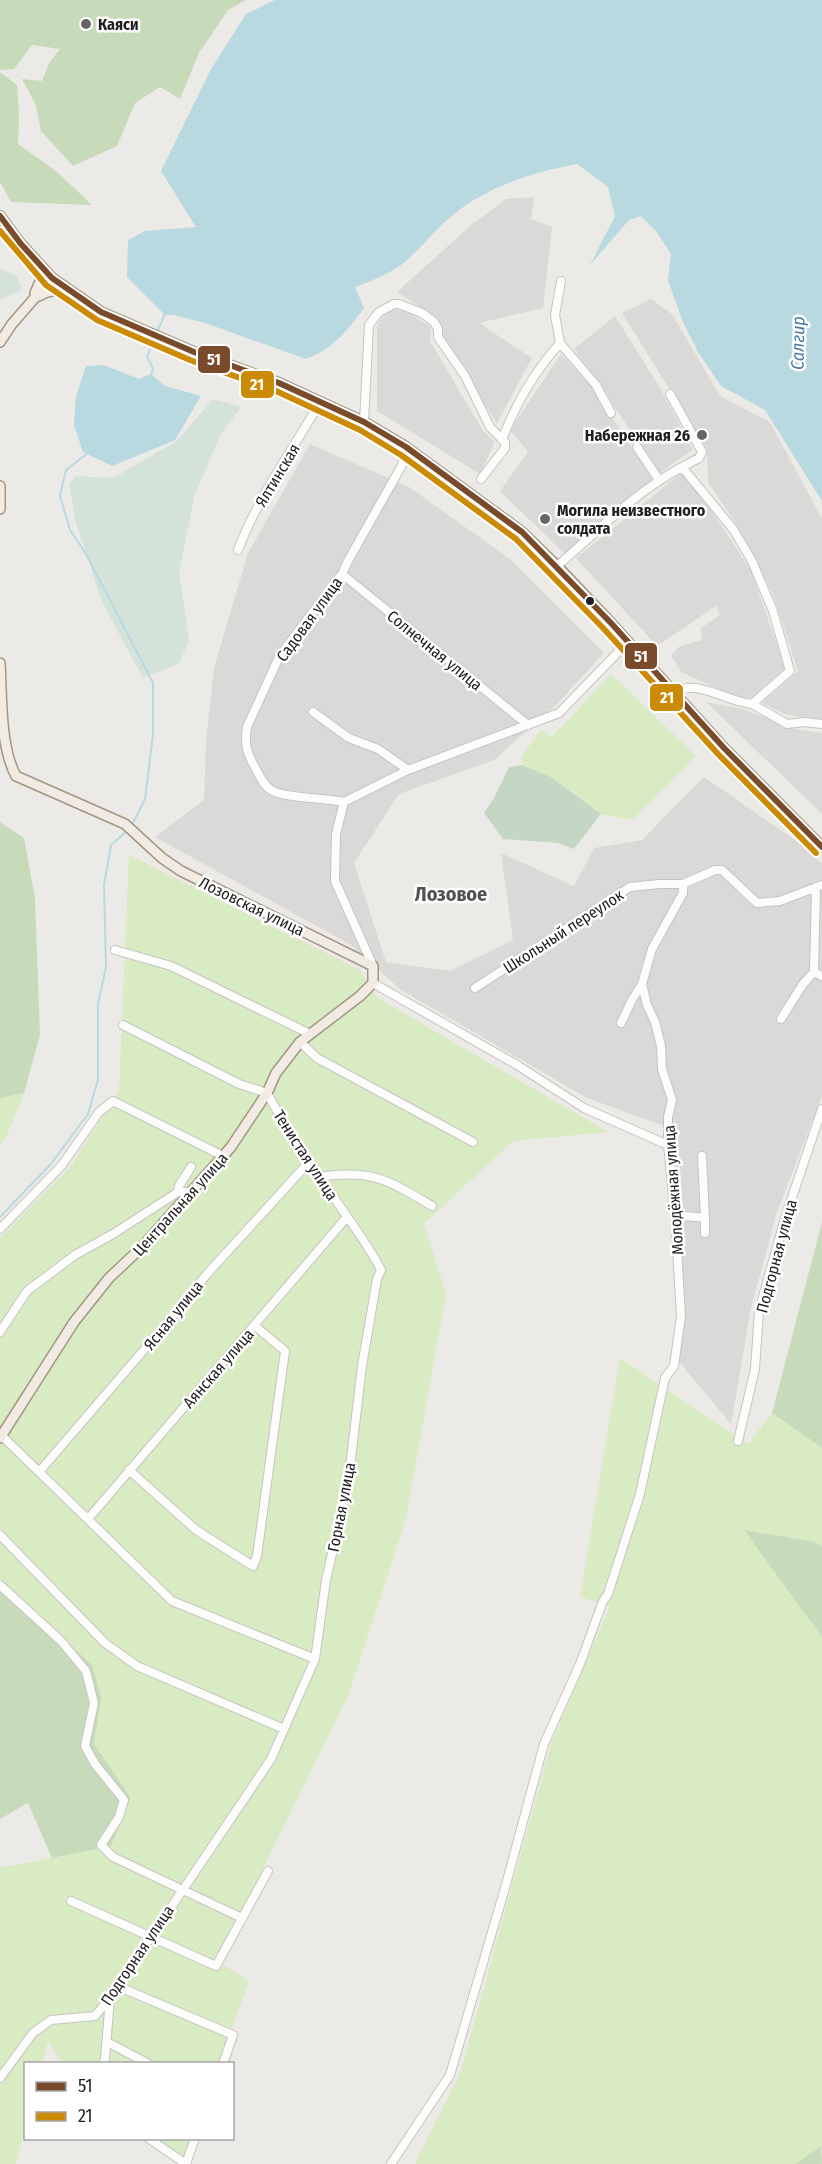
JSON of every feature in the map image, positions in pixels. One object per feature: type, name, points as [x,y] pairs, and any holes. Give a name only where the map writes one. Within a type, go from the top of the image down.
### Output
[{"type":"main road","points":[[0,216],[51,278],[101,312],[165,340],[279,383],[364,422],[406,447],[522,532],[557,566],[768,794],[822,847]]},
{"type":"main road","points":[[30,303],[41,279],[34,259]]},
{"type":"main road","points":[[0,342],[12,324],[51,278]]},
{"type":"main road","points":[[30,303],[47,292],[57,290],[74,293]]},
{"type":"main road","points":[[0,486],[0,509]]},
{"type":"main road","name":"Лозовская улица","points":[[0,663],[5,746],[10,765],[16,776],[124,824],[162,858],[181,871],[373,966]]},
{"type":"main road","points":[[373,966],[373,983]]},
{"type":"main road","name":"Центральная улица","points":[[1,1436],[74,1322],[109,1278],[142,1246],[223,1156],[267,1093],[276,1072],[300,1042],[360,996],[373,983]]},
{"type":"street","points":[[561,281],[555,315],[560,343],[596,385],[611,413]]},
{"type":"street","points":[[364,422],[369,325],[379,312],[394,304],[422,313],[438,328],[438,337],[465,376],[490,427],[505,442],[505,448],[481,479]]},
{"type":"street","points":[[502,440],[509,422],[543,362],[560,343]]},
{"type":"street","points":[[557,566],[659,480],[699,458],[702,452],[670,394]]},
{"type":"street","name":"Ялтинская","points":[[238,550],[268,486],[321,402]]},
{"type":"street","name":"Садовая улица","points":[[344,802],[282,794],[270,790],[248,755],[245,736],[280,655],[342,574],[402,465],[406,447]]},
{"type":"street","points":[[637,447],[659,480]]},
{"type":"street","points":[[682,467],[734,529],[752,561],[773,611],[790,671],[752,704]]},
{"type":"street","name":"Солнечная улица","points":[[342,574],[528,725]]},
{"type":"street","points":[[373,966],[335,881],[336,834],[344,802],[408,770],[559,713],[628,642]]},
{"type":"street","points":[[674,693],[688,688],[713,693],[739,703],[752,704],[787,724],[804,722],[822,724]]},
{"type":"street","points":[[313,712],[349,738],[378,749],[408,770]]},
{"type":"street","name":"Школьный переулок","points":[[476,988],[630,887],[683,884],[715,870],[722,870],[757,903],[780,901],[819,886]]},
{"type":"street","points":[[621,1023],[642,984],[652,949],[683,893],[683,884]]},
{"type":"street","points":[[781,1019],[803,984],[814,972],[819,886]]},
{"type":"street","points":[[115,950],[171,966],[310,1034]]},
{"type":"street","points":[[814,972],[822,976]]},
{"type":"street","points":[[373,983],[516,1065],[584,1108],[668,1145]]},
{"type":"street","name":"Молодёжная улица","points":[[391,2164],[450,2075],[505,1888],[544,1744],[580,1664],[603,1601],[608,1594],[640,1494],[665,1378],[674,1366],[681,1316],[668,1145],[668,1117],[672,1100],[662,1069],[661,1046],[656,1022],[647,1005],[642,984]]},
{"type":"street","points":[[123,1025],[239,1084],[267,1093]]},
{"type":"street","points":[[300,1042],[317,1058],[473,1142]]},
{"type":"street","name":"Тенистая улица","points":[[267,1093],[286,1128],[347,1217]]},
{"type":"street","points":[[0,1229],[62,1165],[99,1112],[113,1101],[223,1156]]},
{"type":"street","name":"Подгорная улица","points":[[738,1441],[754,1369],[759,1311],[784,1218],[822,1109]]},
{"type":"street","points":[[702,1156],[705,1233]]},
{"type":"street","name":"Ясная улица","points":[[39,1472],[207,1274],[309,1162]]},
{"type":"street","points":[[178,1192],[179,1186],[191,1167]]},
{"type":"street","points":[[319,1177],[344,1173],[373,1176],[397,1185],[432,1206]]},
{"type":"street","points":[[0,1332],[27,1291],[75,1255],[113,1234],[178,1192],[191,1192]]},
{"type":"street","points":[[675,1215],[705,1218]]},
{"type":"street","name":"Аянская улица","points":[[88,1519],[347,1217]]},
{"type":"street","name":"Горная улица","points":[[248,1792],[271,1759],[315,1659],[326,1580],[348,1484],[362,1366],[377,1278],[381,1270],[369,1246],[347,1217]]},
{"type":"street","points":[[129,1470],[196,1530],[254,1566],[285,1351],[255,1326]]},
{"type":"street","points":[[1,1436],[172,1601],[315,1659]]},
{"type":"street","points":[[0,1535],[105,1643],[137,1666],[284,1730]]},
{"type":"street","points":[[0,1585],[61,1641],[86,1671],[94,1703],[85,1746],[95,1764],[124,1800],[119,1817],[101,1845],[113,1857],[242,1918]]},
{"type":"street","name":"Подгорная улица","points":[[0,2078],[33,2033],[51,2020],[94,2016],[110,1998],[248,1792]]},
{"type":"street","points":[[71,1901],[216,1966],[268,1870]]},
{"type":"street","points":[[117,1986],[234,2035],[224,2062]]},
{"type":"street","points":[[104,2062],[110,1998]]},
{"type":"street","points":[[107,2042],[145,2062]]},
{"type":"street","points":[[150,2140],[186,2164],[195,2140]]},
{"type":"shaded area","points":[[534,197],[531,219],[552,227],[543,308],[479,323],[532,358],[497,423],[441,338],[436,317],[397,292],[470,226],[506,199]]},
{"type":"shaded area","points":[[0,269],[16,275],[22,290],[0,300]]},
{"type":"shaded area","points":[[651,299],[672,314],[720,396],[770,422],[822,519],[822,722],[785,714],[762,703],[798,671],[773,594],[734,521],[708,482],[707,449],[622,313]]},
{"type":"shaded area","points":[[393,309],[407,312],[431,327],[430,341],[483,431],[495,442],[480,474],[377,411],[377,326],[382,317]]},
{"type":"shaded area","points":[[615,316],[658,385],[693,449],[660,473],[574,349]]},
{"type":"shaded area","points":[[561,354],[591,386],[653,479],[565,554],[500,491],[528,452],[510,430]]},
{"type":"shaded area","points":[[213,399],[241,407],[221,434],[195,494],[179,572],[189,640],[179,664],[143,678],[102,602],[76,523],[69,485],[76,476],[113,478],[177,441]]},
{"type":"shaded area","points":[[310,444],[409,487],[510,559],[604,653],[557,704],[494,760],[399,794],[354,863],[386,962],[450,971],[513,940],[501,853],[574,886],[594,848],[642,840],[704,777],[798,842],[822,864],[822,1096],[777,1212],[751,1308],[731,1424],[680,1363],[675,1130],[587,1098],[401,990],[351,945],[155,837],[204,800],[206,741],[214,668],[248,553]]},
{"type":"shaded area","points":[[680,474],[690,479],[751,570],[785,668],[751,698],[739,698],[681,672],[671,655],[680,646],[702,640],[701,628],[720,615],[716,606],[657,646],[576,558]]},
{"type":"shaded area","points":[[706,702],[743,709],[795,729],[822,733],[822,814]]},
{"type":"green space","points":[[0,0],[246,0],[228,10],[199,53],[180,99],[160,87],[135,103],[117,146],[73,166],[41,131],[36,105],[22,79],[42,81],[49,63],[60,49],[32,45],[14,69],[0,70]]},
{"type":"green space","points":[[0,72],[17,85],[18,144],[56,171],[92,205],[11,202],[0,182]]},
{"type":"green space","points":[[611,674],[696,756],[632,820],[601,814],[551,777],[522,765],[521,758],[541,729],[552,737]]},
{"type":"green space","points":[[522,765],[551,777],[601,814],[574,849],[558,843],[503,839],[484,813],[509,767]]},
{"type":"green space","points":[[0,822],[24,838],[35,898],[40,1035],[24,1093],[0,1098]]},
{"type":"green space","points":[[129,855],[360,970],[376,997],[608,1132],[513,1141],[424,1224],[446,1294],[406,1519],[348,1696],[243,1909],[214,1959],[249,1981],[219,2062],[62,2062],[48,2041],[42,2062],[24,2062],[24,2131],[16,2164],[0,2164],[0,1868],[111,1846],[131,1798],[93,1744],[101,1698],[24,1603],[0,1580],[0,1238],[71,1166],[119,1090]]},
{"type":"green space","points":[[24,1093],[5,1140],[0,1144],[0,1098]]},
{"type":"green space","points":[[822,1222],[822,1448],[772,1413]]},
{"type":"green space","points":[[620,1358],[748,1444],[772,1413],[822,1448],[822,1547],[815,1542],[745,1530],[822,1637],[822,2146],[796,2164],[415,2164],[460,2074],[551,1744],[610,1606],[580,1597]]},
{"type":"green space","points":[[744,1530],[815,1542],[822,1547],[822,1637]]},
{"type":"green space","points":[[0,1580],[92,1665],[101,1698],[94,1744],[131,1798],[111,1846],[52,1858],[28,1803],[0,1819]]},
{"type":"green space","points":[[157,2140],[191,2140],[184,2158]]},
{"type":"green space","points":[[821,2146],[822,2164],[796,2164]]},
{"type":"water","name":"Салгир","points":[[275,0],[822,0],[822,501],[765,410],[721,386],[698,352],[683,322],[668,280],[671,254],[656,231],[641,216],[629,220],[590,265],[615,216],[608,187],[577,164],[512,181],[467,204],[447,220],[401,265],[385,275],[355,287],[364,308],[339,338],[306,359],[205,323],[165,315],[127,277],[128,240],[145,231],[196,227],[161,171],[211,69],[246,14]]},
{"type":"water","points":[[104,365],[139,379],[151,374],[165,386],[201,396],[175,440],[112,466],[83,452],[74,425],[76,396],[86,366]]},
{"type":"waterway","points":[[156,334],[165,314]]},
{"type":"waterway","points":[[151,375],[153,368],[147,357],[154,339]]},
{"type":"waterway","points":[[88,453],[66,470],[60,496],[70,530],[86,554],[153,683],[153,735],[145,799],[133,823]]},
{"type":"waterway","points":[[0,1217],[50,1165],[88,1114],[98,1080],[98,1004],[106,967],[104,885],[111,845],[127,831]]},
{"type":"transit line","name":"51","points":[[0,216],[21,244],[52,278],[101,312],[194,352],[279,383],[364,422],[406,447],[522,532],[611,623],[724,748],[822,847]]},
{"type":"transit line","name":"21","points":[[0,231],[46,285],[97,320],[190,360],[276,391],[360,430],[401,455],[516,539],[604,629],[718,754],[816,853]]},
{"type":"place","name":"Каяси","points":[[86,24]]},
{"type":"place","name":"Набережная 26","points":[[702,435]]},
{"type":"place","name":"Могила неизвестного солдата","points":[[545,519]]},
{"type":"district","name":"Лозовое","points":[[451,894]]}]
